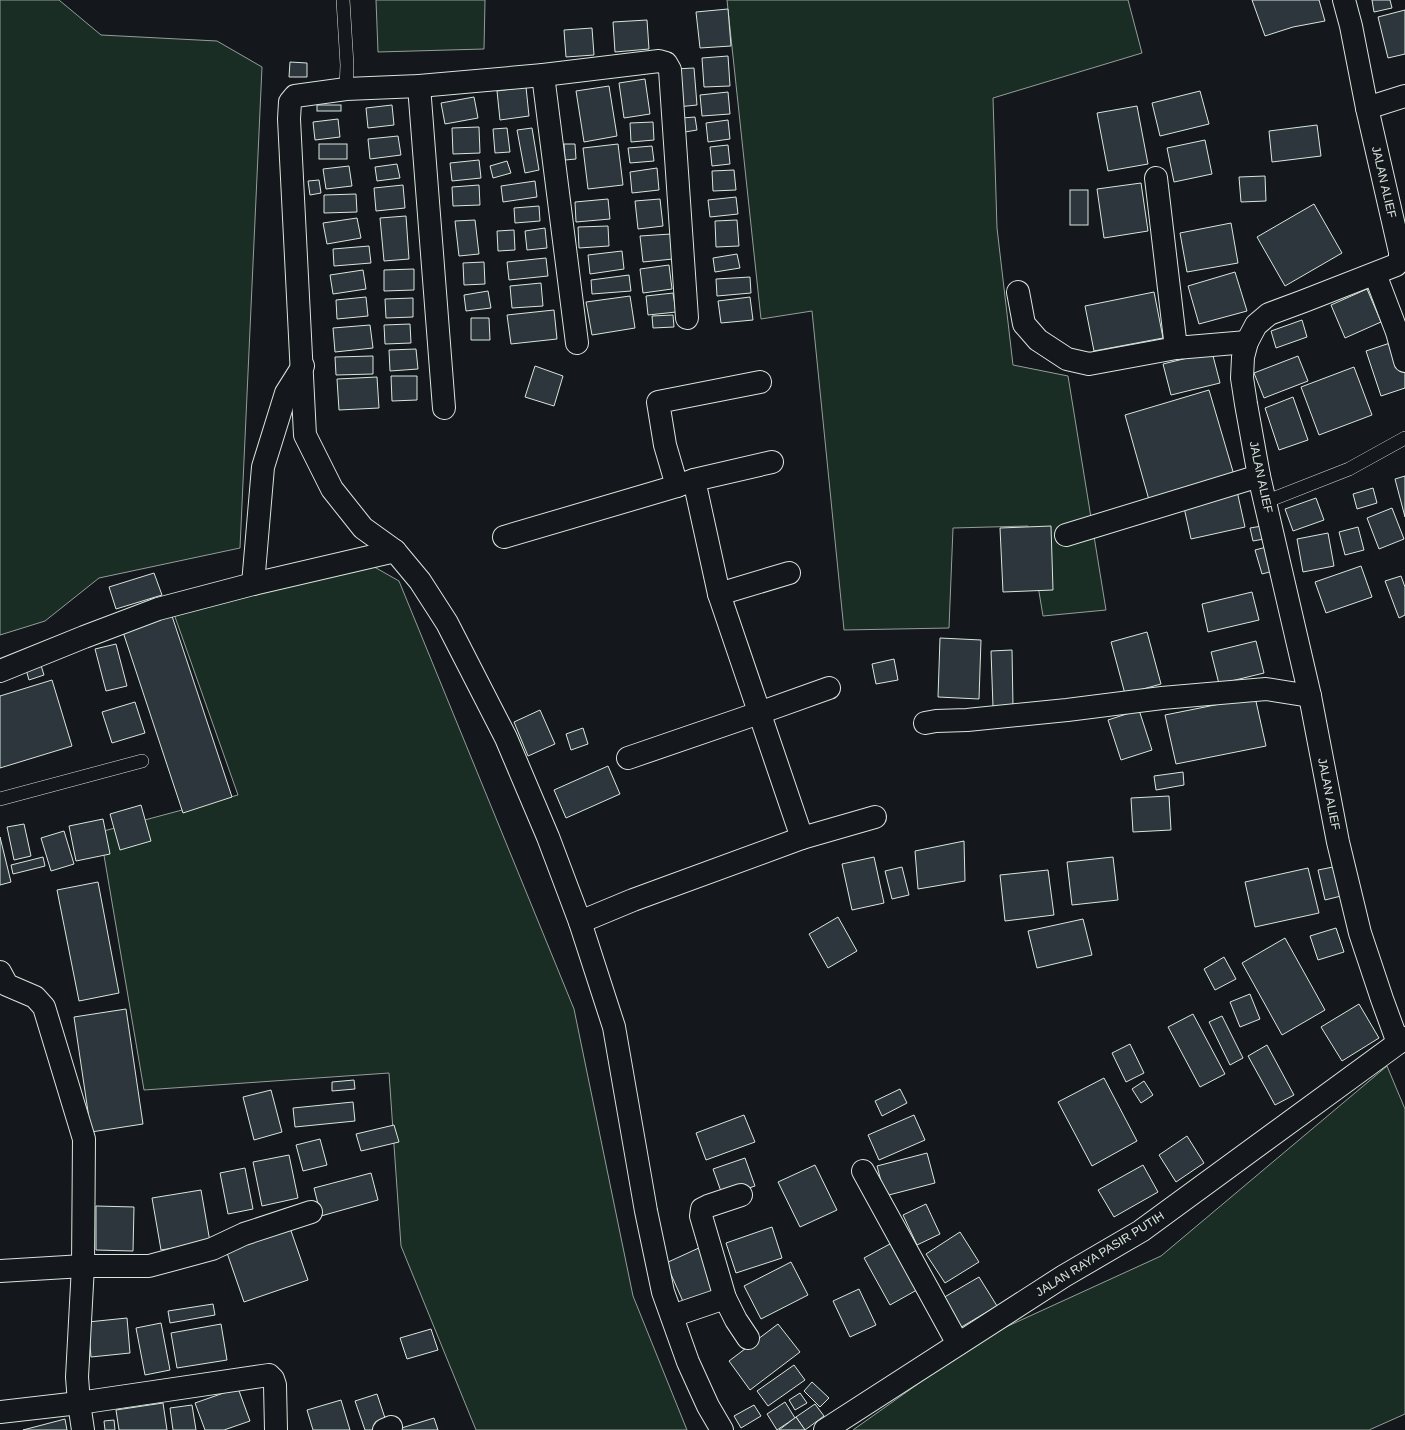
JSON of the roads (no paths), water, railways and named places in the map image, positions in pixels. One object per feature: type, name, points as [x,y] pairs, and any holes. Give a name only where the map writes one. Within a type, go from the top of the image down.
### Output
[{"type":"street","name":"JALAN ALIEF","points":[[1344,0],[1353,32],[1367,108],[1400,252],[1400,260],[1396,265],[1376,274],[1269,314],[1256,325],[1248,342],[1243,357],[1242,378],[1259,476],[1310,696],[1338,842],[1360,933],[1382,999],[1402,1040]]},
{"type":"street","points":[[687,318],[670,70],[666,63],[658,61],[419,86],[346,89],[294,96],[290,102],[289,119],[303,366],[305,436],[332,489],[363,528],[394,551],[420,581],[447,623],[506,738],[548,837],[580,922],[614,1027],[646,1211],[663,1292],[688,1362],[708,1406],[722,1430]]},
{"type":"street","points":[[543,74],[577,343]]},
{"type":"street","points":[[419,86],[444,408]]},
{"type":"street","points":[[1367,108],[1405,96]]},
{"type":"street","points":[[1156,178],[1176,348]]},
{"type":"street","points":[[1376,274],[1397,332],[1405,361]]},
{"type":"street","points":[[1018,292],[1024,324],[1038,340],[1067,359],[1089,364],[1176,348],[1248,342]]},
{"type":"street","points":[[253,584],[263,467],[286,393],[303,366]]},
{"type":"street","points":[[760,382],[658,402],[665,445],[686,483],[719,594],[802,838]]},
{"type":"street","points":[[504,537],[686,483],[772,462]]},
{"type":"street","points":[[1066,535],[1259,476]]},
{"type":"street","points":[[0,671],[158,609],[253,584],[394,551]]},
{"type":"street","points":[[719,594],[789,572]]},
{"type":"street","points":[[628,758],[829,688]]},
{"type":"street","points":[[924,723],[936,720],[967,720],[1162,698],[1266,689],[1310,696]]},
{"type":"street","points":[[580,922],[633,900],[802,838],[875,817]]},
{"type":"street","points":[[0,972],[7,984],[35,997],[44,1007],[84,1139],[83,1266],[77,1377],[78,1403],[83,1430]]},
{"type":"street","name":"JALAN RAYA PASIR PUTIH","points":[[825,1430],[1064,1276],[1141,1231],[1402,1040]]},
{"type":"street","points":[[863,1171],[958,1344]]},
{"type":"street","points":[[741,1195],[702,1209],[701,1216],[725,1298],[736,1320],[748,1338]]},
{"type":"street","points":[[0,1271],[83,1266],[149,1266],[212,1250],[244,1234],[311,1212]]},
{"type":"street","points":[[672,1316],[725,1298]]},
{"type":"street","points":[[0,1412],[78,1403],[269,1375],[273,1379],[275,1385],[276,1430]]},
{"type":"lane","points":[[343,0],[346,89]]},
{"type":"lane","points":[[1265,502],[1349,469],[1405,438]]},
{"type":"lane","points":[[0,799],[142,761]]}]
